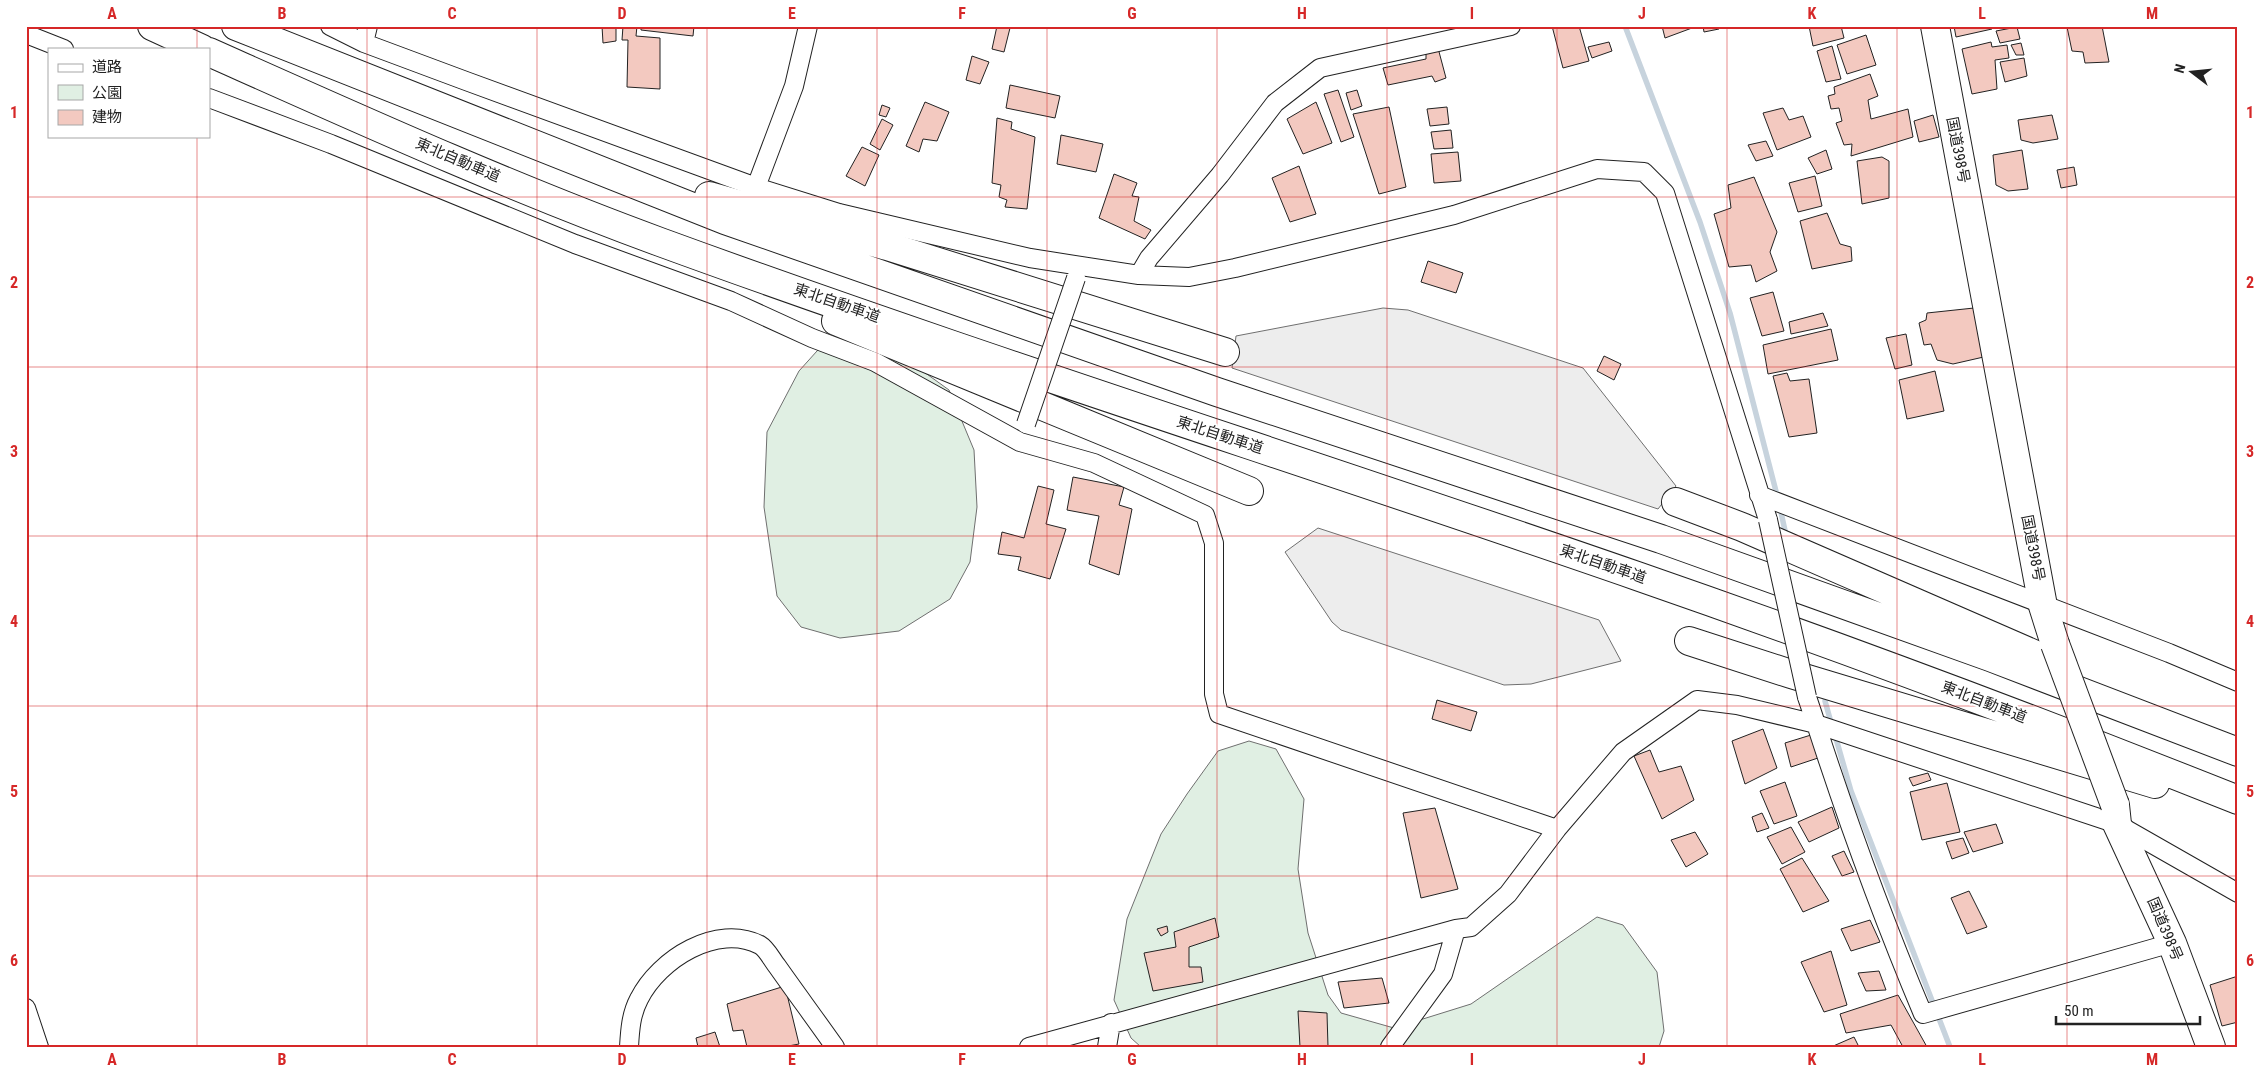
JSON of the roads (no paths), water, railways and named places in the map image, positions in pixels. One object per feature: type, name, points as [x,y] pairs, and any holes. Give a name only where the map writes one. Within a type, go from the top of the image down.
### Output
[{"type":"highway","points":[[152,26],[200,48]]},
{"type":"highway","points":[[236,26],[725,220],[1217,392],[1661,539],[2008,664],[2238,750]]},
{"type":"highway","name":"国道398号","points":[[1935,26],[2043,606],[2116,814],[2172,943],[2211,1047]]},
{"type":"highway","name":"東北自動車道","points":[[210,52],[487,173],[656,240],[1099,395],[1648,580],[1904,672],[2238,800]]},
{"type":"highway","points":[[556,154],[887,246],[1225,352]]},
{"type":"highway","points":[[656,240],[807,309],[1082,424],[1249,491]]},
{"type":"highway","points":[[1676,502],[1742,527],[2143,701],[2238,750]]},
{"type":"highway","points":[[1689,641],[1880,701],[2238,808]]},
{"type":"street","points":[[330,26],[366,35],[756,187],[848,216],[1030,258],[1078,272],[1189,277],[1244,266],[1454,215],[1597,169],[1644,172],[1665,193],[1768,520],[1807,697],[1820,726],[1843,808],[1886,926],[1923,1014],[1959,1006],[2172,943]]},
{"type":"street","points":[[756,187],[794,86],[808,26]]},
{"type":"street","points":[[1139,275],[1150,258],[1220,175],[1275,103],[1320,68],[1512,26]]},
{"type":"street","points":[[27,35],[61,48]]},
{"type":"street","points":[[210,98],[315,138],[575,244],[696,287],[812,338],[875,362],[1020,442],[1094,463],[1205,515],[1214,543],[1214,694],[1219,714],[1557,829]]},
{"type":"street","points":[[1020,442],[1078,272]]},
{"type":"street","points":[[1759,495],[2169,653],[2238,682]]},
{"type":"street","points":[[1029,1047],[1112,1023],[1212,998],[1456,929],[1471,927],[1508,894],[1557,829],[1623,752],[1697,700],[1737,705],[1820,726],[2116,814],[2238,893]]},
{"type":"street","points":[[1390,1047],[1443,974],[1456,929]]},
{"type":"street","points":[[629,1047],[631,1018],[639,998],[654,976],[675,958],[708,942],[737,938],[762,946],[835,1047]]},
{"type":"street","points":[[26,1008],[39,1047]]},
{"type":"street","points":[[1107,1047],[1112,1023]]},
{"type":"waterway","points":[[1625,26],[1700,222],[1730,313],[1778,499]]},
{"type":"waterway","points":[[1780,508],[1786,535]]},
{"type":"waterway","points":[[1825,701],[1832,726]]},
{"type":"waterway","points":[[1835,735],[1851,791],[1950,1047]]}]
